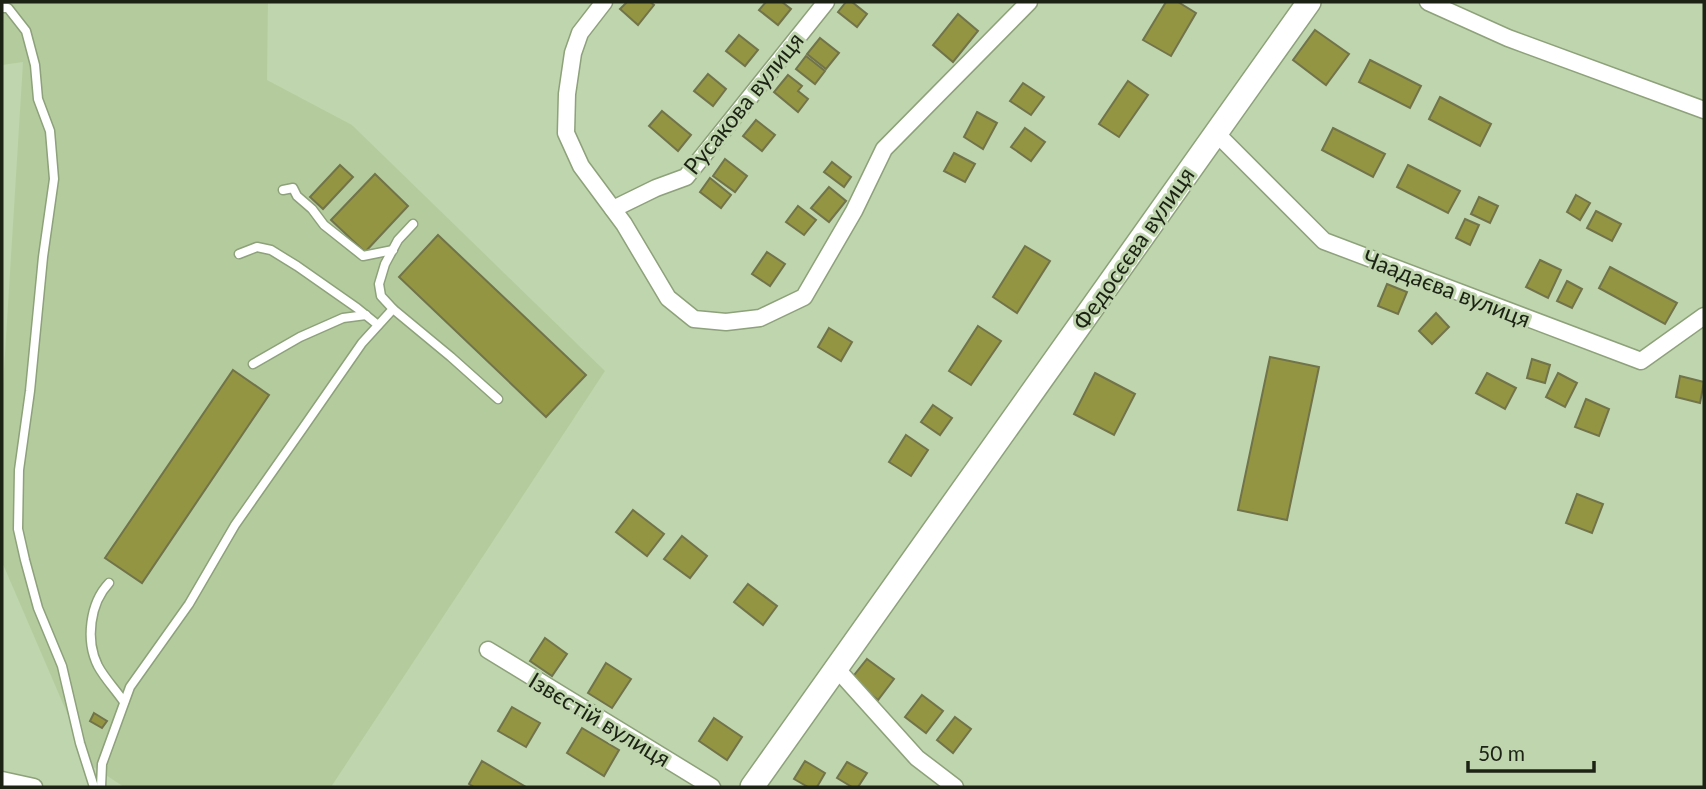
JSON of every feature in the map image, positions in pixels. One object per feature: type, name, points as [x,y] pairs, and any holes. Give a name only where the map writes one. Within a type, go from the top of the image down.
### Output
[{"type":"main road","name":"Федосєєва вулиця","points":[[836,667],[1309,2]]},
{"type":"main road","points":[[751,787],[836,667]]},
{"type":"street","points":[[604,2],[580,33],[573,53],[567,94],[566,133],[580,166],[624,223],[668,298],[694,319],[726,322],[761,318],[804,297],[854,211],[884,149],[1029,2]]},
{"type":"street","name":"Русакова вулиця","points":[[613,209],[685,177],[826,2]]},
{"type":"street","points":[[1428,2],[1508,38],[1704,110]]},
{"type":"street","name":"Чаадаєва вулиця","points":[[1215,132],[1324,241],[1528,319],[1642,361],[1704,316]]},
{"type":"street","name":"Ізвєстій вулиця","points":[[488,650],[712,787]]},
{"type":"street","points":[[836,667],[916,758],[955,787]]},
{"type":"street","points":[[2,780],[34,787]]},
{"type":"lane","points":[[2,8],[8,8],[26,31],[35,65],[38,99],[50,131],[54,179],[19,470],[18,529],[38,608],[62,666],[80,743],[94,787]]},
{"type":"lane","points":[[283,190],[293,188],[324,225],[363,256],[393,250]]},
{"type":"lane","points":[[413,224],[398,240],[385,264],[379,284],[381,296],[498,399]]},
{"type":"lane","points":[[239,254],[257,247],[271,250],[378,326]]},
{"type":"lane","points":[[101,787],[102,764],[130,687],[189,604],[235,525],[362,343],[393,309]]},
{"type":"lane","points":[[253,364],[300,337],[342,318],[366,315]]},
{"type":"lane","points":[[109,583],[101,592],[90,633],[98,666],[124,702]]},
{"type":"shaded area","points":[[2,2],[268,2],[267,80],[352,125],[605,371],[331,787],[124,787],[89,764],[2,562],[2,402],[23,62],[2,65]]},
{"type":"building","points":[[627,2],[650,2],[654,5],[638,25],[620,9]]},
{"type":"building","points":[[766,2],[782,2],[791,9],[778,25],[759,10]]},
{"type":"building","points":[[846,2],[852,2],[867,14],[857,27],[838,12]]},
{"type":"building","points":[[1166,2],[1178,2],[1196,13],[1171,56],[1143,40]]},
{"type":"building","points":[[958,14],[978,31],[953,62],[933,45]]},
{"type":"building","points":[[1315,30],[1349,54],[1326,85],[1293,60]]},
{"type":"building","points":[[739,35],[758,50],[745,66],[726,51]]},
{"type":"building","points":[[820,38],[839,53],[826,69],[807,54]]},
{"type":"building","points":[[806,56],[825,71],[815,84],[796,69]]},
{"type":"building","points":[[1370,60],[1421,86],[1410,108],[1359,82]]},
{"type":"building","points":[[708,74],[726,89],[713,106],[694,91]]},
{"type":"building","points":[[788,75],[802,86],[798,91],[808,99],[798,112],[774,92]]},
{"type":"building","points":[[1128,81],[1148,95],[1119,137],[1099,124]]},
{"type":"building","points":[[1023,83],[1044,97],[1031,115],[1010,101]]},
{"type":"building","points":[[1440,97],[1491,124],[1480,146],[1429,119]]},
{"type":"building","points":[[662,111],[691,135],[678,151],[649,126]]},
{"type":"building","points":[[977,112],[997,123],[983,149],[964,137]]},
{"type":"building","points":[[756,120],[775,135],[762,151],[743,136]]},
{"type":"building","points":[[1025,128],[1045,142],[1031,161],[1011,147]]},
{"type":"building","points":[[1333,128],[1385,154],[1373,177],[1322,150]]},
{"type":"building","points":[[954,153],[975,164],[965,182],[944,171]]},
{"type":"building","points":[[725,159],[747,176],[735,192],[713,176]]},
{"type":"building","points":[[832,162],[851,177],[844,187],[824,172]]},
{"type":"building","points":[[340,165],[353,177],[323,209],[310,197]]},
{"type":"building","points":[[1408,165],[1460,191],[1448,213],[1397,187]]},
{"type":"building","points":[[375,174],[408,206],[365,252],[331,220]]},
{"type":"building","points":[[710,178],[731,195],[721,208],[700,192]]},
{"type":"building","points":[[829,187],[846,201],[829,222],[811,208]]},
{"type":"building","points":[[1576,195],[1590,203],[1580,220],[1567,212]]},
{"type":"building","points":[[1479,197],[1498,206],[1490,223],[1471,214]]},
{"type":"building","points":[[798,206],[816,220],[804,235],[786,222]]},
{"type":"building","points":[[1596,211],[1621,224],[1612,241],[1587,228]]},
{"type":"building","points":[[1465,219],[1479,225],[1470,245],[1456,238]]},
{"type":"building","points":[[438,235],[586,375],[546,417],[399,277]]},
{"type":"building","points":[[1025,246],[1050,261],[1017,313],[993,297]]},
{"type":"building","points":[[767,252],[785,264],[770,286],[752,274]]},
{"type":"building","points":[[1540,260],[1561,270],[1548,298],[1526,287]]},
{"type":"building","points":[[1610,267],[1677,303],[1665,324],[1599,288]]},
{"type":"building","points":[[1567,281],[1582,289],[1572,308],[1557,301]]},
{"type":"building","points":[[1387,284],[1407,292],[1398,314],[1378,306]]},
{"type":"building","points":[[1436,313],[1449,327],[1432,344],[1419,331]]},
{"type":"building","points":[[978,326],[1001,341],[971,385],[949,371]]},
{"type":"building","points":[[829,328],[852,342],[841,361],[818,347]]},
{"type":"building","points":[[1270,357],[1319,367],[1287,520],[1238,510]]},
{"type":"building","points":[[1532,359],[1550,365],[1545,383],[1527,378]]},
{"type":"building","points":[[233,370],[269,395],[142,583],[105,558]]},
{"type":"building","points":[[1095,373],[1135,394],[1114,435],[1074,414]]},
{"type":"building","points":[[1487,373],[1516,388],[1505,409],[1476,393]]},
{"type":"building","points":[[1558,373],[1577,383],[1565,407],[1546,397]]},
{"type":"building","points":[[1680,376],[1704,382],[1700,403],[1676,397]]},
{"type":"building","points":[[1586,399],[1609,409],[1599,436],[1575,427]]},
{"type":"building","points":[[933,405],[952,418],[940,435],[921,422]]},
{"type":"building","points":[[906,435],[928,450],[911,476],[889,462]]},
{"type":"building","points":[[1577,494],[1603,504],[1592,533],[1566,523]]},
{"type":"building","points":[[633,510],[664,534],[647,556],[616,532]]},
{"type":"building","points":[[682,536],[707,556],[690,578],[664,559]]},
{"type":"building","points":[[748,584],[777,606],[763,625],[734,602]]},
{"type":"building","points":[[545,638],[567,654],[552,676],[530,661]]},
{"type":"building","points":[[867,659],[894,679],[878,700],[851,679]]},
{"type":"building","points":[[606,663],[631,679],[612,708],[588,693]]},
{"type":"building","points":[[922,695],[943,711],[926,733],[905,717]]},
{"type":"building","points":[[512,707],[540,723],[526,747],[498,731]]},
{"type":"building","points":[[94,713],[107,721],[102,728],[90,721]]},
{"type":"building","points":[[955,717],[971,729],[953,753],[937,740]]},
{"type":"building","points":[[714,718],[742,737],[727,760],[699,741]]},
{"type":"building","points":[[582,728],[619,750],[604,776],[567,753]]},
{"type":"building","points":[[482,761],[526,787],[474,787],[469,784]]},
{"type":"building","points":[[805,761],[825,773],[817,787],[808,787],[794,779]]},
{"type":"building","points":[[847,762],[867,773],[858,787],[852,787],[837,778]]}]
